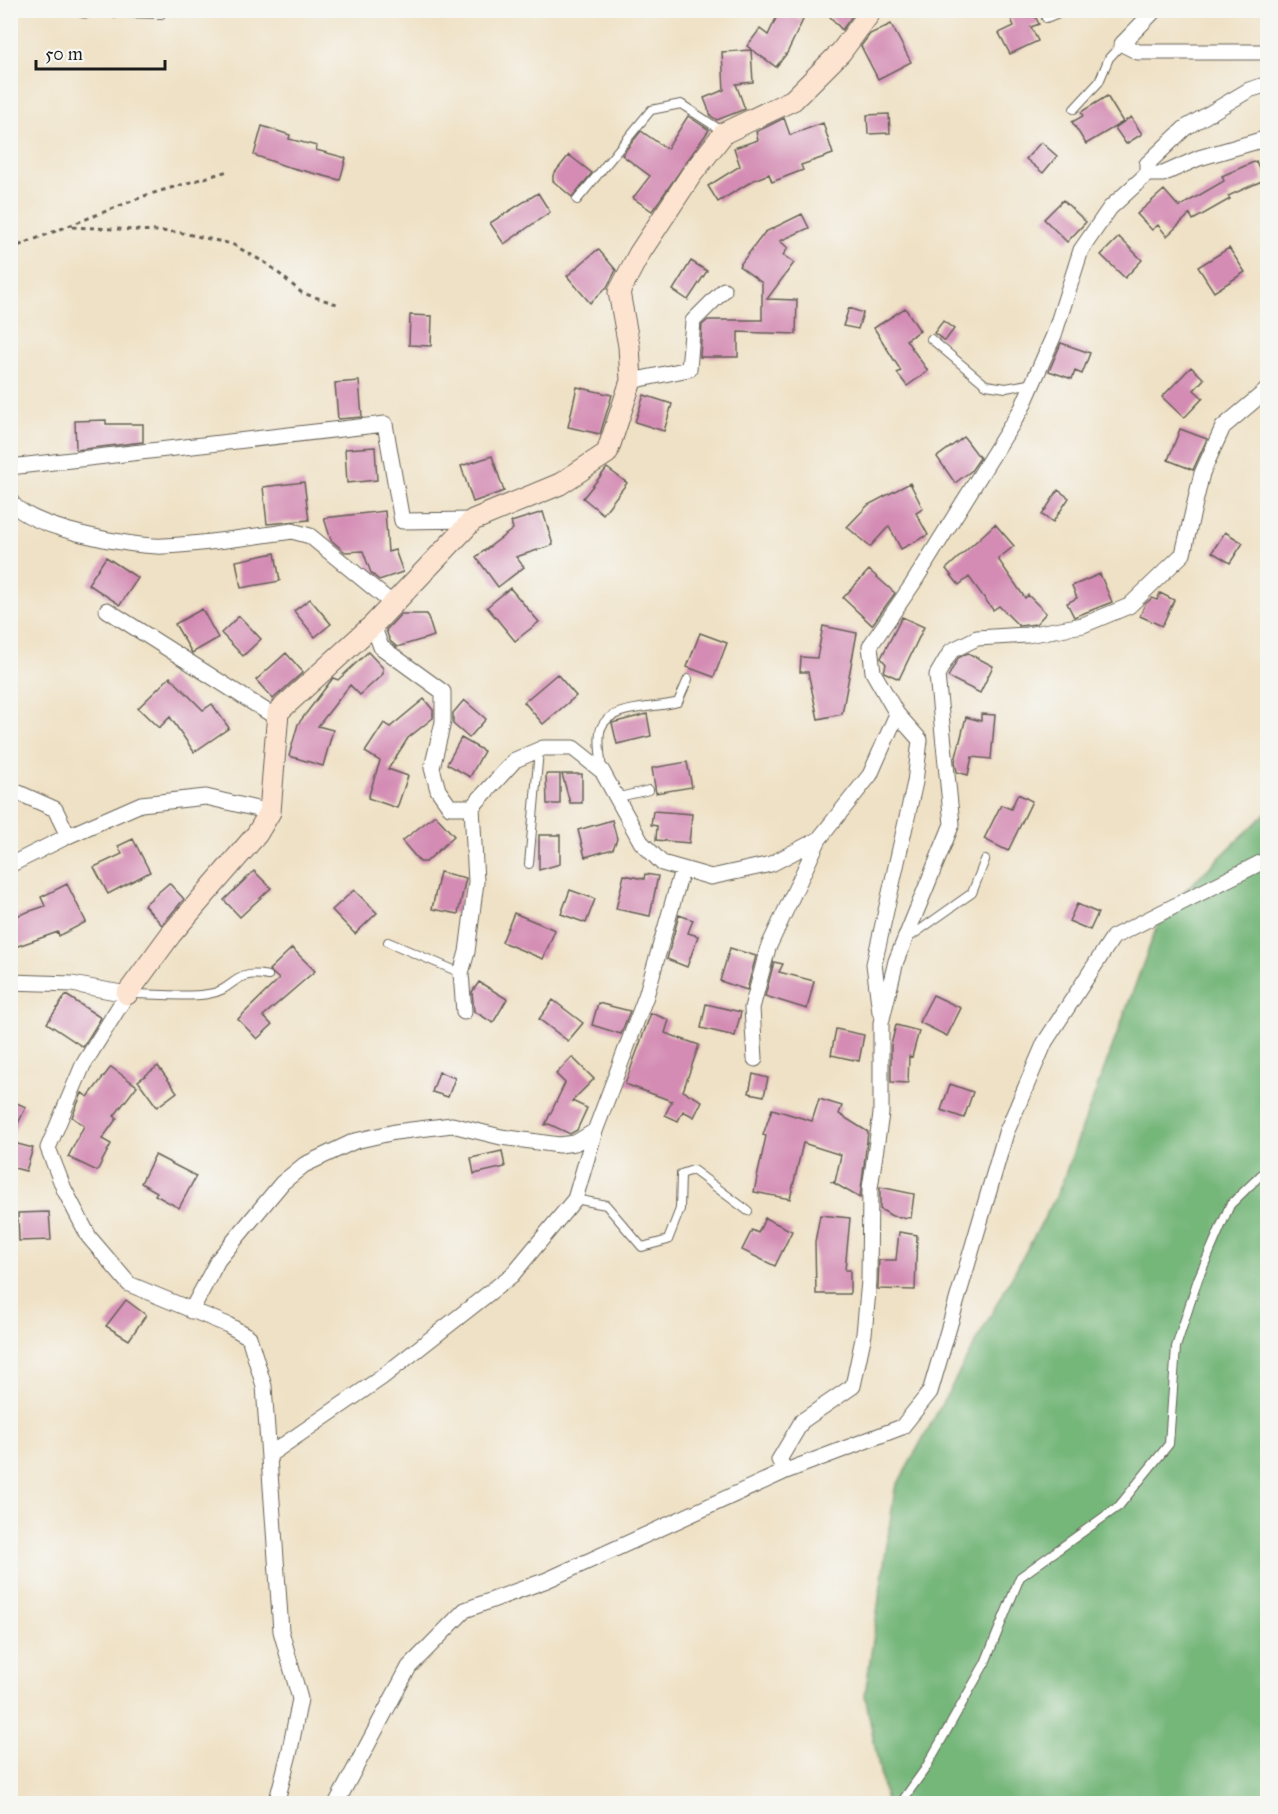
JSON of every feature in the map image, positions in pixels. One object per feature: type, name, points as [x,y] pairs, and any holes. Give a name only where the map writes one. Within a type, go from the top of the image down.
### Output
[{"type":"street","points":[[10,467],[385,424],[402,521],[473,520],[560,484],[607,453],[631,381],[629,346],[619,292],[658,224],[691,175],[724,133],[793,100],[841,52],[872,10]]},
{"type":"street","points":[[1155,10],[1122,44],[1138,52],[1268,52]]},
{"type":"street","points":[[786,1471],[779,1460],[802,1421],[853,1386],[864,1334],[869,1281],[870,1188],[881,1114],[881,1023],[874,964],[915,782],[920,740],[897,714],[873,672],[870,646],[1022,408],[1053,335],[1081,250],[1110,208],[1147,174],[1148,164],[1185,128],[1249,90],[1268,84]]},
{"type":"street","points":[[1147,174],[1163,174],[1199,158],[1268,138]]},
{"type":"street","points":[[631,381],[689,369],[693,321],[724,290]]},
{"type":"street","points":[[881,1023],[896,962],[952,824],[937,675],[951,651],[977,638],[1027,635],[1083,625],[1129,606],[1183,554],[1202,472],[1223,427],[1268,389]]},
{"type":"street","points":[[10,499],[27,516],[75,533],[161,547],[292,531],[310,536],[393,604]]},
{"type":"street","points":[[276,1803],[300,1699],[281,1631],[264,1386],[249,1337],[228,1325],[129,1284],[89,1237],[48,1148],[83,1065],[127,994],[171,933],[257,834],[270,812],[278,712],[373,624],[473,520]]},
{"type":"street","points":[[107,610],[277,718]]},
{"type":"street","points":[[373,624],[381,647],[443,692],[443,722],[432,768],[438,790],[450,807],[472,807]]},
{"type":"street","points":[[755,1059],[752,1008],[768,948],[819,839],[870,775],[897,714]]},
{"type":"street","points":[[464,1012],[461,973],[467,952],[476,882],[472,807],[515,760],[539,750],[573,748],[602,771],[641,842],[662,863],[682,870],[711,877],[771,864],[819,839]]},
{"type":"street","points":[[10,789],[55,809],[68,836]]},
{"type":"street","points":[[10,865],[68,836],[141,804],[206,797],[270,812]]},
{"type":"street","points":[[336,1803],[409,1667],[465,1610],[547,1580],[786,1471],[902,1427],[930,1392],[1006,1133],[1046,1042],[1113,937],[1268,859]]},
{"type":"street","points":[[269,1455],[381,1378],[512,1275],[575,1199],[595,1131],[646,996],[682,870]]},
{"type":"street","points":[[10,982],[72,984],[127,994]]},
{"type":"street","points":[[191,1311],[218,1260],[282,1183],[304,1165],[355,1141],[395,1132],[452,1125],[501,1137],[559,1145],[575,1143],[595,1131]]},
{"type":"lane","points":[[1046,18],[1066,10]]},
{"type":"lane","points":[[86,11],[161,14]]},
{"type":"lane","points":[[1074,109],[1099,82],[1109,58],[1122,44]]},
{"type":"lane","points":[[577,200],[651,110],[681,104],[724,133]]},
{"type":"lane","points":[[931,339],[986,385],[1006,388],[1034,382]]},
{"type":"lane","points":[[602,771],[599,734],[602,724],[610,716],[620,712],[678,702],[688,679]]},
{"type":"lane","points":[[529,864],[539,750]]},
{"type":"lane","points":[[615,798],[649,790]]},
{"type":"lane","points":[[904,942],[972,893],[985,860]]},
{"type":"lane","points":[[388,942],[461,973]]},
{"type":"lane","points":[[127,994],[204,995],[219,991],[246,974],[268,976]]},
{"type":"lane","points":[[900,1803],[926,1768],[985,1663],[1020,1577],[1119,1506],[1169,1444],[1176,1347],[1198,1279],[1230,1205],[1268,1168]]},
{"type":"lane","points":[[575,1199],[606,1205],[642,1247],[668,1240],[680,1209],[681,1174],[693,1170],[748,1211]]},
{"type":"path","points":[[10,249],[72,227],[147,195],[228,171]]},
{"type":"path","points":[[72,227],[178,232],[232,244],[269,265],[302,293],[340,305]]},
{"type":"green space","points":[[1267,812],[1267,1803],[886,1803],[865,1695],[895,1489],[1058,1193],[1162,913]]},
{"type":"building","points":[[780,10],[803,20],[787,53],[776,67],[747,46],[760,29],[768,35]]},
{"type":"building","points":[[824,10],[856,10],[842,30]]},
{"type":"building","points":[[1024,10],[1032,10],[1039,24],[1031,27],[1038,41],[1010,54],[999,33],[1014,26],[1010,17]]},
{"type":"building","points":[[891,24],[911,62],[878,79],[861,46],[870,34]]},
{"type":"building","points":[[751,50],[753,82],[736,84],[745,109],[717,120],[711,116],[704,98],[724,90],[722,52]]},
{"type":"building","points":[[1107,96],[1123,122],[1086,144],[1072,122],[1083,116],[1081,112]]},
{"type":"building","points":[[889,114],[890,133],[868,134],[867,115]]},
{"type":"building","points":[[688,116],[709,130],[652,211],[633,198],[650,176],[622,155],[641,131],[667,149]]},
{"type":"building","points":[[1131,117],[1142,134],[1126,144],[1115,128]]},
{"type":"building","points":[[784,118],[790,135],[823,123],[833,154],[801,165],[803,170],[772,182],[769,174],[754,180],[718,202],[708,186],[740,166],[734,148],[758,140],[756,132]]},
{"type":"building","points":[[262,126],[290,135],[289,139],[317,146],[316,150],[346,158],[340,180],[285,166],[254,155]]},
{"type":"building","points":[[1041,142],[1057,156],[1043,173],[1026,159]]},
{"type":"building","points":[[569,155],[592,173],[572,197],[553,181],[553,175]]},
{"type":"building","points":[[1256,161],[1264,180],[1228,196],[1230,199],[1193,220],[1190,214],[1167,236],[1158,225],[1152,230],[1137,214],[1164,190],[1179,207],[1224,181],[1222,176]]},
{"type":"building","points":[[538,193],[550,212],[504,244],[490,223]]},
{"type":"building","points":[[1063,200],[1086,222],[1067,242],[1044,219]]},
{"type":"building","points":[[802,214],[809,228],[780,241],[788,248],[783,255],[794,263],[767,299],[797,300],[796,334],[738,332],[738,357],[700,357],[702,325],[708,320],[762,320],[762,283],[739,266],[765,232]]},
{"type":"building","points":[[1119,237],[1142,260],[1125,278],[1101,255]]},
{"type":"building","points":[[1229,248],[1245,272],[1214,292],[1198,267]]},
{"type":"building","points":[[598,249],[616,270],[607,287],[590,303],[567,276]]},
{"type":"building","points":[[691,261],[707,271],[688,300],[673,290]]},
{"type":"building","points":[[849,308],[863,313],[858,329],[843,326]]},
{"type":"building","points":[[905,308],[920,331],[906,340],[928,371],[907,386],[897,373],[901,371],[874,328]]},
{"type":"building","points":[[410,315],[432,316],[431,346],[409,345]]},
{"type":"building","points":[[943,321],[954,329],[945,341],[934,333]]},
{"type":"building","points":[[1061,343],[1090,353],[1082,374],[1075,371],[1072,379],[1049,371]]},
{"type":"building","points":[[1191,367],[1204,379],[1194,390],[1203,398],[1184,418],[1162,397]]},
{"type":"building","points":[[359,381],[362,417],[338,419],[335,383]]},
{"type":"building","points":[[577,387],[612,395],[600,434],[568,427]]},
{"type":"building","points":[[644,395],[672,404],[664,431],[635,422]]},
{"type":"building","points":[[106,420],[106,424],[143,424],[143,442],[76,450],[75,421]]},
{"type":"building","points":[[1180,429],[1207,439],[1193,470],[1168,460]]},
{"type":"building","points":[[964,437],[980,458],[971,471],[955,483],[937,457]]},
{"type":"building","points":[[375,447],[377,480],[347,483],[345,449]]},
{"type":"building","points":[[492,456],[504,491],[473,502],[461,466]]},
{"type":"building","points":[[607,468],[627,483],[603,514],[583,498]]},
{"type":"building","points":[[304,482],[309,520],[267,524],[263,487]]},
{"type":"building","points":[[910,483],[923,509],[916,513],[928,535],[901,549],[889,526],[870,547],[847,527],[868,505]]},
{"type":"building","points":[[1058,490],[1069,498],[1053,522],[1042,515]]},
{"type":"building","points":[[385,511],[388,552],[395,550],[403,572],[379,580],[371,573],[363,551],[345,552],[331,540],[324,518]]},
{"type":"building","points":[[543,512],[553,545],[516,557],[524,567],[498,587],[476,557],[513,529],[511,522]]},
{"type":"building","points":[[995,524],[1014,546],[998,559],[1025,598],[1028,595],[1046,613],[1036,624],[1019,626],[999,606],[993,610],[969,577],[959,585],[946,569]]},
{"type":"building","points":[[1225,532],[1243,543],[1230,563],[1212,552]]},
{"type":"building","points":[[275,553],[280,581],[241,588],[236,561]]},
{"type":"building","points":[[106,557],[138,578],[120,605],[88,584]]},
{"type":"building","points":[[869,570],[895,593],[872,625],[843,598]]},
{"type":"building","points":[[1100,574],[1112,602],[1074,617],[1067,603],[1077,598],[1072,586]]},
{"type":"building","points":[[510,588],[539,622],[515,641],[487,607]]},
{"type":"building","points":[[1160,593],[1174,600],[1162,626],[1140,616],[1145,604],[1152,598],[1157,600]]},
{"type":"building","points":[[310,599],[331,624],[315,637],[294,611]]},
{"type":"building","points":[[202,609],[218,638],[192,653],[175,624]]},
{"type":"building","points":[[401,614],[427,614],[434,636],[397,647],[390,641],[386,630]]},
{"type":"building","points":[[239,616],[261,639],[243,656],[221,633]]},
{"type":"building","points":[[902,617],[924,627],[899,679],[884,672],[886,664],[881,658]]},
{"type":"building","points":[[823,626],[857,633],[842,714],[818,719],[808,672],[800,672],[801,657],[817,658]]},
{"type":"building","points":[[700,633],[727,643],[714,677],[687,667]]},
{"type":"building","points":[[368,652],[383,668],[383,674],[360,695],[350,685],[318,726],[333,730],[323,766],[289,756],[298,724],[333,678],[338,680]]},
{"type":"building","points":[[286,653],[303,672],[273,699],[256,680]]},
{"type":"building","points":[[968,653],[993,666],[980,693],[948,677],[958,658]]},
{"type":"building","points":[[557,674],[576,696],[543,724],[524,702]]},
{"type":"building","points":[[170,677],[203,710],[212,704],[229,728],[194,752],[170,717],[159,728],[138,708]]},
{"type":"building","points":[[424,699],[433,710],[433,718],[408,738],[388,769],[408,776],[397,808],[368,798],[380,761],[365,752],[384,723],[390,727]]},
{"type":"building","points":[[464,700],[486,719],[469,738],[453,724],[453,713]]},
{"type":"building","points":[[647,714],[651,736],[617,744],[612,723]]},
{"type":"building","points":[[981,714],[995,715],[991,759],[972,757],[968,775],[957,772],[955,761],[966,717],[981,721]]},
{"type":"building","points":[[461,738],[484,751],[470,777],[447,764]]},
{"type":"building","points":[[687,762],[692,787],[656,793],[652,768]]},
{"type":"building","points":[[546,774],[560,774],[560,804],[547,804]]},
{"type":"building","points":[[562,774],[582,774],[582,803],[570,803]]},
{"type":"building","points":[[1018,794],[1032,801],[1008,851],[984,839],[1001,805],[1011,809]]},
{"type":"building","points":[[653,811],[692,814],[689,843],[656,840],[657,826],[651,825]]},
{"type":"building","points":[[435,815],[454,836],[426,862],[420,862],[402,841]]},
{"type":"building","points":[[612,820],[617,839],[613,849],[585,857],[578,830]]},
{"type":"building","points":[[539,835],[560,835],[560,864],[539,870]]},
{"type":"building","points":[[133,839],[150,872],[108,894],[94,867],[122,854],[118,846]]},
{"type":"building","points":[[254,871],[271,888],[240,917],[224,900]]},
{"type":"building","points":[[440,872],[466,878],[458,914],[432,909]]},
{"type":"building","points":[[645,874],[658,876],[650,916],[616,909],[624,875],[644,879]]},
{"type":"building","points":[[169,883],[184,899],[162,925],[144,905]]},
{"type":"building","points":[[67,884],[86,922],[59,936],[58,932],[15,947],[10,932],[10,918],[45,906],[41,897]]},
{"type":"building","points":[[354,890],[377,913],[355,934],[332,910]]},
{"type":"building","points":[[570,890],[595,899],[586,923],[561,914]]},
{"type":"building","points":[[1077,904],[1098,913],[1090,930],[1069,921]]},
{"type":"building","points":[[514,913],[555,930],[543,959],[502,942]]},
{"type":"building","points":[[679,915],[693,920],[688,933],[698,936],[687,967],[667,959]]},
{"type":"building","points":[[292,948],[315,971],[263,1016],[272,1025],[257,1039],[238,1019],[279,979],[269,970]]},
{"type":"building","points":[[730,948],[756,956],[747,990],[720,981]]},
{"type":"building","points":[[774,962],[783,964],[779,972],[814,981],[807,1009],[765,996]]},
{"type":"building","points":[[479,982],[507,999],[493,1023],[474,1011],[472,992]]},
{"type":"building","points":[[66,995],[101,1018],[83,1047],[47,1023]]},
{"type":"building","points":[[933,995],[961,1008],[947,1036],[919,1022]]},
{"type":"building","points":[[553,1000],[583,1023],[568,1041],[539,1019]]},
{"type":"building","points":[[598,1003],[630,1011],[621,1034],[592,1025]]},
{"type":"building","points":[[706,1004],[741,1012],[735,1036],[701,1028]]},
{"type":"building","points":[[651,1013],[669,1020],[665,1033],[699,1045],[683,1091],[702,1101],[694,1117],[683,1111],[678,1121],[665,1115],[672,1101],[625,1084]]},
{"type":"building","points":[[896,1025],[919,1031],[912,1057],[909,1056],[908,1083],[891,1082],[891,1045]]},
{"type":"building","points":[[836,1029],[864,1035],[859,1061],[831,1055]]},
{"type":"building","points":[[572,1057],[594,1079],[572,1101],[587,1108],[577,1130],[570,1134],[549,1124],[545,1125],[565,1083],[556,1074]]},
{"type":"building","points":[[158,1066],[177,1092],[157,1107],[138,1081]]},
{"type":"building","points":[[111,1067],[137,1086],[114,1116],[117,1118],[102,1139],[111,1144],[97,1171],[68,1157],[84,1126],[72,1117],[82,1093],[88,1097]]},
{"type":"building","points":[[439,1072],[455,1078],[448,1097],[432,1092]]},
{"type":"building","points":[[753,1074],[768,1078],[764,1096],[749,1093]]},
{"type":"building","points":[[950,1084],[973,1092],[964,1118],[941,1110]]},
{"type":"building","points":[[819,1099],[842,1106],[839,1114],[868,1132],[860,1198],[832,1182],[835,1182],[841,1155],[803,1143],[790,1199],[754,1192],[766,1136],[763,1135],[772,1109],[812,1121]]},
{"type":"building","points":[[10,1100],[26,1107],[10,1140]]},
{"type":"building","points":[[10,1142],[33,1148],[26,1171],[10,1167]]},
{"type":"building","points":[[502,1151],[505,1167],[474,1174],[471,1158]]},
{"type":"building","points":[[155,1155],[196,1176],[179,1208],[155,1195],[157,1192],[141,1183]]},
{"type":"building","points":[[880,1187],[914,1194],[911,1218],[892,1216],[880,1209]]},
{"type":"building","points":[[49,1212],[51,1240],[19,1241],[18,1213]]},
{"type":"building","points":[[820,1215],[850,1218],[845,1270],[850,1270],[850,1294],[816,1294],[815,1242]]},
{"type":"building","points":[[765,1218],[792,1231],[775,1266],[742,1250],[752,1230],[758,1233]]},
{"type":"building","points":[[899,1232],[917,1235],[915,1290],[878,1289],[879,1260],[896,1260]]},
{"type":"building","points":[[126,1300],[146,1315],[129,1340],[106,1326]]}]
